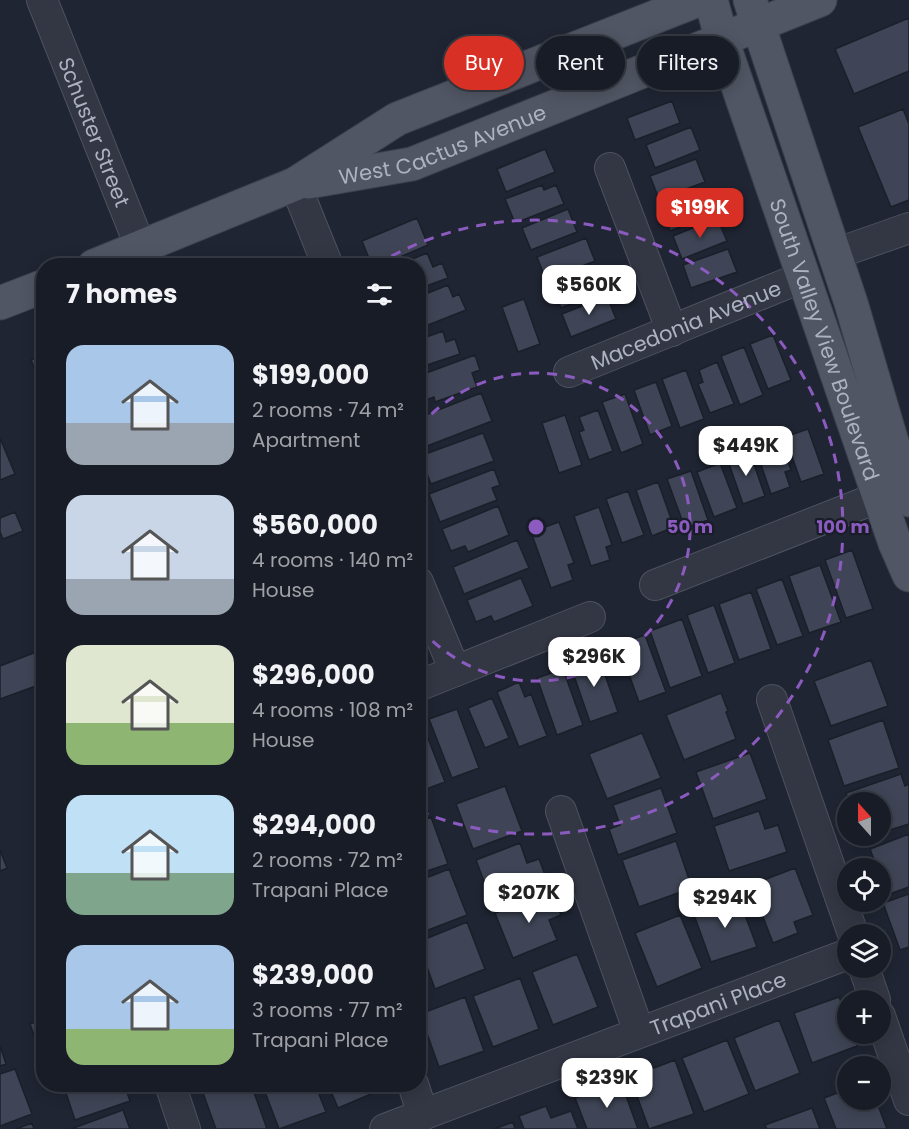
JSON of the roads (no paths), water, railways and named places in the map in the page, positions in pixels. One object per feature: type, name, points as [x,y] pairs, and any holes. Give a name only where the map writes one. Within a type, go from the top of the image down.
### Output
[{"type":"main road","name":"West Cactus Avenue","points":[[145,256],[295,184],[397,119],[698,0]]},
{"type":"main road","name":"South Valley View Boulevard","points":[[711,0],[721,36]]},
{"type":"main road","name":"West Cactus Avenue","points":[[727,36],[754,13],[820,0]]},
{"type":"main road","name":"South Valley View Boulevard","points":[[754,13],[835,254],[894,498],[909,575]]},
{"type":"main road","name":"West Cactus Avenue","points":[[295,184],[412,164],[637,74]]},
{"type":"main road","name":"South Valley View Boulevard","points":[[739,90],[803,277],[894,498]]},
{"type":"main road","points":[[0,303],[36,289]]},
{"type":"street","name":"Schuster Street","points":[[42,0],[145,256]]},
{"type":"street","points":[[610,168],[672,331]]},
{"type":"street","points":[[295,184],[325,258]]},
{"type":"street","points":[[835,254],[909,228]]},
{"type":"street","name":"Macedonia Avenue","points":[[569,372],[803,277]]},
{"type":"street","points":[[655,585],[894,498]]},
{"type":"street","points":[[426,602],[454,671]]},
{"type":"street","points":[[426,683],[590,617]]},
{"type":"street","points":[[772,700],[850,924]]},
{"type":"street","points":[[561,811],[639,1032]]},
{"type":"street","name":"Trapani Place","points":[[385,1129],[837,958]]},
{"type":"street","points":[[890,1044],[909,1100]]},
{"type":"street","points":[[173,1092],[185,1129]]},
{"type":"street","points":[[416,1092],[423,1115]]}]
